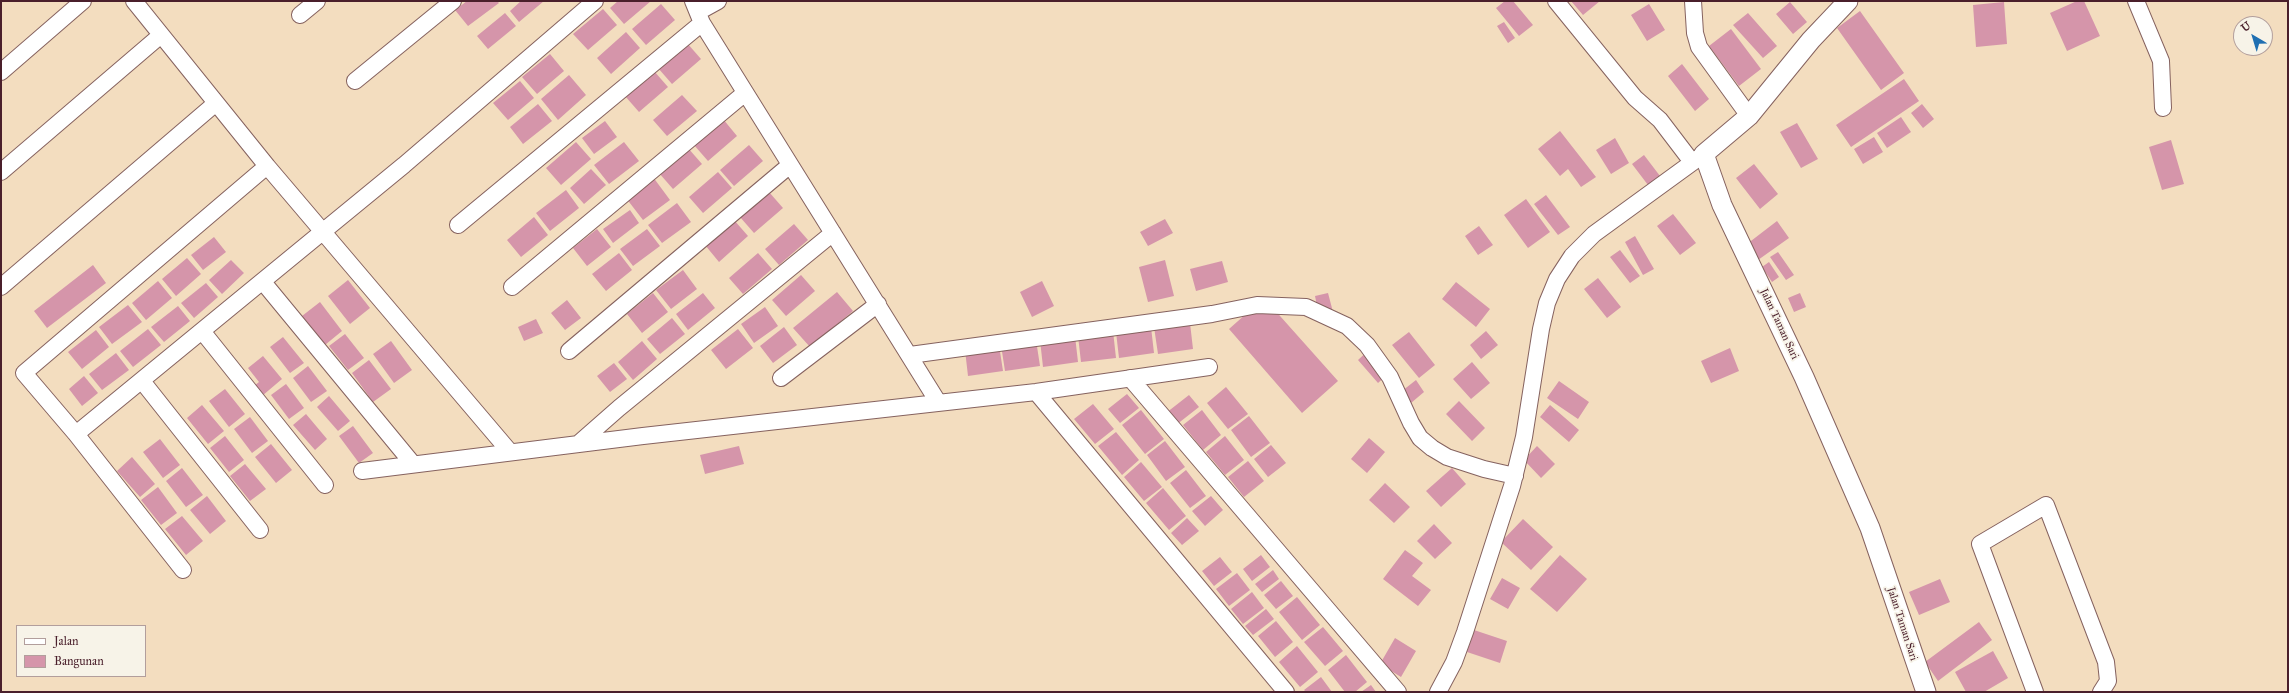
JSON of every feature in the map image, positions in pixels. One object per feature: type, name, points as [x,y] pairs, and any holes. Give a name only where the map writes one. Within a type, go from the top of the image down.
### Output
[{"type":"street","points":[[1,72],[83,1]]},
{"type":"street","points":[[134,1],[322,232],[510,452]]},
{"type":"street","points":[[300,15],[317,1]]},
{"type":"street","points":[[354,81],[453,1]]},
{"type":"street","points":[[76,434],[322,232],[595,1]]},
{"type":"street","points":[[458,225],[697,12],[718,1]]},
{"type":"street","points":[[1556,1],[1635,98],[1660,120],[1698,158]]},
{"type":"street","points":[[1693,1],[1695,33],[1699,47],[1748,116]]},
{"type":"street","points":[[1438,692],[1454,662],[1466,632],[1515,476],[1524,437],[1541,329],[1547,303],[1557,278],[1572,256],[1594,234],[1698,158],[1748,116],[1811,40],[1848,1]]},
{"type":"street","points":[[2136,1],[2161,61],[2163,108]]},
{"type":"street","points":[[697,12],[745,94],[910,355],[938,402]]},
{"type":"street","points":[[1,172],[161,35]]},
{"type":"street","points":[[512,287],[745,94]]},
{"type":"street","points":[[1,287],[216,103]]},
{"type":"street","name":"Jalan Taman Sari","points":[[1698,158],[1804,377],[1870,528],[1926,692]]},
{"type":"street","points":[[569,351],[790,165]]},
{"type":"street","points":[[183,570],[76,434],[24,373],[267,166]]},
{"type":"street","points":[[578,444],[614,412],[833,233]]},
{"type":"street","points":[[262,282],[413,464]]},
{"type":"street","points":[[780,378],[878,304]]},
{"type":"street","points":[[910,355],[1204,315],[1257,305],[1306,307],[1347,326],[1367,345],[1390,377],[1411,423],[1420,438],[1432,448],[1447,457],[1484,469],[1515,476]]},
{"type":"street","points":[[202,331],[325,485]]},
{"type":"street","points":[[362,470],[938,402],[1036,392],[1209,367]]},
{"type":"street","points":[[1130,378],[1398,692]]},
{"type":"street","points":[[142,381],[260,530]]},
{"type":"street","points":[[1036,392],[1286,692]]},
{"type":"street","points":[[2035,692],[1980,544],[2046,505],[2106,662],[2108,681],[2101,692]]},
{"type":"building","points":[[467,1],[497,1],[499,3],[468,26],[455,10]]},
{"type":"building","points":[[521,1],[544,1],[519,22],[510,11]]},
{"type":"building","points":[[618,1],[651,1],[624,24],[610,8]]},
{"type":"building","points":[[1505,1],[1513,1],[1533,25],[1519,36],[1496,8]]},
{"type":"building","points":[[1571,1],[1600,1],[1583,15]]},
{"type":"building","points":[[2077,1],[2084,1],[2100,36],[2067,51],[2050,13]]},
{"type":"building","points":[[1790,2],[1807,22],[1793,34],[1776,14]]},
{"type":"building","points":[[2004,2],[2007,44],[1976,47],[1973,5]]},
{"type":"building","points":[[661,4],[675,20],[646,45],[632,29]]},
{"type":"building","points":[[1649,4],[1665,30],[1647,41],[1631,15]]},
{"type":"building","points":[[603,9],[617,25],[588,50],[573,34]]},
{"type":"building","points":[[1860,11],[1904,73],[1881,90],[1837,28]]},
{"type":"building","points":[[505,13],[516,26],[488,49],[477,36]]},
{"type":"building","points":[[1748,13],[1777,46],[1763,58],[1733,25]]},
{"type":"building","points":[[1504,22],[1515,38],[1508,43],[1497,26]]},
{"type":"building","points":[[1731,29],[1761,69],[1739,86],[1709,46]]},
{"type":"building","points":[[626,32],[640,48],[611,74],[597,58]]},
{"type":"building","points":[[687,43],[701,59],[672,84],[658,68]]},
{"type":"building","points":[[550,54],[564,71],[537,94],[522,77]]},
{"type":"building","points":[[1682,64],[1709,99],[1695,111],[1668,76]]},
{"type":"building","points":[[654,71],[668,87],[639,112],[625,96]]},
{"type":"building","points":[[569,75],[586,95],[558,120],[541,99]]},
{"type":"building","points":[[1904,79],[1919,101],[1851,147],[1836,125]]},
{"type":"building","points":[[520,81],[534,98],[508,120],[493,103]]},
{"type":"building","points":[[682,95],[697,111],[667,136],[653,120]]},
{"type":"building","points":[[538,104],[552,121],[523,144],[510,127]]},
{"type":"building","points":[[1922,104],[1934,119],[1923,128],[1911,113]]},
{"type":"building","points":[[1901,117],[1911,132],[1887,148],[1877,133]]},
{"type":"building","points":[[723,119],[737,136],[708,161],[694,145]]},
{"type":"building","points":[[605,121],[617,137],[594,154],[582,138]]},
{"type":"building","points":[[1797,123],[1818,159],[1801,168],[1780,132]]},
{"type":"building","points":[[1560,131],[1596,177],[1581,187],[1568,169],[1560,176],[1538,149]]},
{"type":"building","points":[[1874,137],[1883,152],[1863,164],[1854,149]]},
{"type":"building","points":[[1615,138],[1629,163],[1611,174],[1596,150]]},
{"type":"building","points":[[2171,140],[2184,184],[2162,190],[2149,147]]},
{"type":"building","points":[[576,142],[591,159],[561,185],[546,168]]},
{"type":"building","points":[[624,142],[639,161],[609,184],[594,165]]},
{"type":"building","points":[[749,145],[763,161],[734,186],[720,170]]},
{"type":"building","points":[[688,148],[702,164],[673,189],[659,173]]},
{"type":"building","points":[[1644,155],[1660,176],[1648,185],[1632,164]]},
{"type":"building","points":[[1754,164],[1778,194],[1760,209],[1736,178]]},
{"type":"building","points":[[591,169],[606,185],[584,204],[570,188]]},
{"type":"building","points":[[718,172],[732,188],[703,213],[689,197]]},
{"type":"building","points":[[653,177],[670,200],[643,220],[626,198]]},
{"type":"building","points":[[566,190],[579,208],[550,231],[536,213]]},
{"type":"building","points":[[769,192],[783,208],[754,233],[740,217]]},
{"type":"building","points":[[1546,195],[1570,227],[1558,235],[1534,204]]},
{"type":"building","points":[[1526,199],[1550,232],[1528,248],[1504,215]]},
{"type":"building","points":[[677,203],[691,222],[662,243],[648,225]]},
{"type":"building","points":[[630,210],[639,223],[613,243],[603,229]]},
{"type":"building","points":[[1673,214],[1696,243],[1680,255],[1657,226]]},
{"type":"building","points":[[534,217],[548,235],[521,257],[507,240]]},
{"type":"building","points":[[1165,219],[1173,233],[1148,246],[1140,232]]},
{"type":"building","points":[[734,220],[748,236],[719,262],[705,245]]},
{"type":"building","points":[[1777,221],[1789,238],[1758,260],[1747,244]]},
{"type":"building","points":[[794,224],[808,240],[779,265],[765,249]]},
{"type":"building","points":[[1479,226],[1493,245],[1478,255],[1465,236]]},
{"type":"building","points":[[597,229],[611,247],[587,266],[573,248]]},
{"type":"building","points":[[647,229],[660,246],[633,266],[620,249]]},
{"type":"building","points":[[1635,236],[1654,269],[1643,275],[1625,242]]},
{"type":"building","points":[[214,237],[226,252],[203,270],[191,255]]},
{"type":"building","points":[[1620,250],[1640,276],[1630,283],[1610,257]]},
{"type":"building","points":[[1778,252],[1794,275],[1786,280],[1770,257]]},
{"type":"building","points":[[619,253],[632,270],[606,291],[592,274]]},
{"type":"building","points":[[758,253],[772,269],[743,294],[729,278]]},
{"type":"building","points":[[187,258],[201,274],[176,296],[162,279]]},
{"type":"building","points":[[231,260],[244,273],[222,294],[209,280]]},
{"type":"building","points":[[1165,260],[1174,296],[1148,302],[1139,267]]},
{"type":"building","points":[[1222,261],[1228,282],[1196,291],[1190,269]]},
{"type":"building","points":[[1769,262],[1779,277],[1772,282],[1762,267]]},
{"type":"building","points":[[93,265],[106,283],[47,328],[34,311]]},
{"type":"building","points":[[683,270],[697,289],[671,309],[656,290]]},
{"type":"building","points":[[801,275],[815,291],[786,316],[772,300]]},
{"type":"building","points":[[1598,278],[1621,307],[1607,318],[1584,289]]},
{"type":"building","points":[[348,280],[370,308],[350,324],[328,296]]},
{"type":"building","points":[[158,281],[172,298],[146,320],[132,303]]},
{"type":"building","points":[[1042,281],[1054,306],[1032,317],[1020,292]]},
{"type":"building","points":[[1456,282],[1490,309],[1476,327],[1442,299]]},
{"type":"building","points":[[206,283],[218,297],[194,318],[181,303]]},
{"type":"building","points":[[837,292],[853,311],[810,347],[793,328]]},
{"type":"building","points":[[653,293],[668,312],[642,333],[627,314]]},
{"type":"building","points":[[703,293],[715,308],[688,330],[676,314]]},
{"type":"building","points":[[1328,293],[1333,312],[1319,316],[1315,296]]},
{"type":"building","points":[[1800,293],[1806,307],[1794,312],[1788,298]]},
{"type":"building","points":[[1264,298],[1338,381],[1302,413],[1229,329]]},
{"type":"building","points":[[567,300],[581,318],[565,330],[551,313]]},
{"type":"building","points":[[320,302],[342,331],[325,345],[302,316]]},
{"type":"building","points":[[128,305],[142,322],[112,344],[99,327]]},
{"type":"building","points":[[178,306],[190,321],[164,342],[151,327]]},
{"type":"building","points":[[765,307],[778,326],[754,343],[741,324]]},
{"type":"building","points":[[672,318],[685,334],[660,354],[647,339]]},
{"type":"building","points":[[536,319],[543,333],[524,341],[518,327]]},
{"type":"building","points":[[1190,323],[1193,349],[1158,354],[1154,327]]},
{"type":"building","points":[[784,327],[797,345],[773,363],[760,346]]},
{"type":"building","points":[[1151,327],[1154,353],[1119,358],[1116,332]]},
{"type":"building","points":[[148,329],[161,345],[133,367],[120,351]]},
{"type":"building","points":[[738,329],[753,348],[726,369],[711,350]]},
{"type":"building","points":[[96,330],[109,347],[82,369],[68,352]]},
{"type":"building","points":[[1113,331],[1116,358],[1081,362],[1078,336]]},
{"type":"building","points":[[1486,331],[1498,345],[1481,359],[1470,345]]},
{"type":"building","points":[[1409,332],[1435,365],[1419,378],[1392,345]]},
{"type":"building","points":[[345,334],[364,358],[348,370],[329,346]]},
{"type":"building","points":[[1075,336],[1078,362],[1043,367],[1040,340]]},
{"type":"building","points":[[283,337],[304,363],[290,373],[270,347]]},
{"type":"building","points":[[1036,340],[1040,366],[1005,371],[1001,345]]},
{"type":"building","points":[[391,341],[412,370],[394,383],[373,354]]},
{"type":"building","points":[[642,341],[657,359],[633,380],[618,362]]},
{"type":"building","points":[[999,345],[1003,371],[968,376],[965,350]]},
{"type":"building","points":[[1371,348],[1391,371],[1378,383],[1358,360]]},
{"type":"building","points":[[1730,348],[1739,371],[1711,383],[1701,361]]},
{"type":"building","points":[[116,353],[129,370],[102,390],[89,374]]},
{"type":"building","points":[[263,356],[282,379],[262,396],[254,386],[259,382],[248,368]]},
{"type":"building","points":[[369,360],[391,389],[373,402],[352,373]]},
{"type":"building","points":[[1472,362],[1490,383],[1471,399],[1453,379]]},
{"type":"building","points":[[614,363],[627,379],[610,392],[597,376]]},
{"type":"building","points":[[308,366],[327,391],[311,402],[293,378]]},
{"type":"building","points":[[84,376],[98,393],[82,406],[69,389]]},
{"type":"building","points":[[1416,380],[1424,392],[1411,403],[1402,391]]},
{"type":"building","points":[[1559,381],[1589,402],[1578,419],[1547,398]]},
{"type":"building","points":[[286,384],[304,408],[289,419],[271,395]]},
{"type":"building","points":[[1226,387],[1248,414],[1228,429],[1207,403]]},
{"type":"building","points":[[225,389],[245,414],[229,427],[209,401]]},
{"type":"building","points":[[1127,394],[1139,408],[1120,423],[1108,409]]},
{"type":"building","points":[[1189,395],[1199,407],[1176,425],[1166,413]]},
{"type":"building","points":[[329,396],[350,421],[338,431],[317,407]]},
{"type":"building","points":[[1459,401],[1485,428],[1472,441],[1446,414]]},
{"type":"building","points":[[1093,404],[1114,429],[1095,444],[1074,419]]},
{"type":"building","points":[[202,405],[224,431],[208,444],[187,418]]},
{"type":"building","points":[[1550,405],[1579,430],[1569,442],[1540,417]]},
{"type":"building","points":[[1141,410],[1164,439],[1145,454],[1122,425]]},
{"type":"building","points":[[1202,410],[1221,435],[1203,450],[1183,425]]},
{"type":"building","points":[[306,414],[327,439],[315,450],[293,425]]},
{"type":"building","points":[[1249,416],[1270,443],[1251,457],[1231,430]]},
{"type":"building","points":[[250,417],[268,441],[252,453],[234,429]]},
{"type":"building","points":[[353,426],[373,453],[359,463],[339,436]]},
{"type":"building","points":[[1116,432],[1139,460],[1122,475],[1098,446]]},
{"type":"building","points":[[225,436],[244,460],[229,472],[210,448]]},
{"type":"building","points":[[1225,436],[1244,460],[1225,475],[1206,452]]},
{"type":"building","points":[[1369,438],[1385,452],[1367,473],[1351,459]]},
{"type":"building","points":[[160,439],[180,465],[163,478],[143,452]]},
{"type":"building","points":[[1165,441],[1185,467],[1166,481],[1147,455]]},
{"type":"building","points":[[271,444],[292,470],[276,483],[255,457]]},
{"type":"building","points":[[1271,445],[1286,463],[1268,477],[1254,459]]},
{"type":"building","points":[[739,446],[744,464],[705,474],[700,455]]},
{"type":"building","points":[[1537,446],[1555,464],[1541,478],[1524,460]]},
{"type":"building","points":[[132,457],[155,484],[140,497],[117,471]]},
{"type":"building","points":[[1248,461],[1264,481],[1244,497],[1228,477]]},
{"type":"building","points":[[1141,462],[1162,487],[1144,501],[1124,477]]},
{"type":"building","points":[[245,464],[266,489],[250,501],[230,476]]},
{"type":"building","points":[[182,468],[203,495],[186,507],[166,481]]},
{"type":"building","points":[[1452,468],[1466,484],[1441,507],[1426,491]]},
{"type":"building","points":[[1186,470],[1206,496],[1190,508],[1170,483]]},
{"type":"building","points":[[1385,483],[1410,507],[1394,523],[1369,500]]},
{"type":"building","points":[[158,487],[177,513],[161,525],[141,500]]},
{"type":"building","points":[[1163,488],[1186,516],[1169,530],[1146,503]]},
{"type":"building","points":[[207,496],[226,521],[210,534],[190,510]]},
{"type":"building","points":[[1211,496],[1223,510],[1205,526],[1192,511]]},
{"type":"building","points":[[182,516],[203,541],[186,555],[165,529]]},
{"type":"building","points":[[1187,518],[1199,531],[1182,545],[1171,533]]},
{"type":"building","points":[[1523,519],[1553,547],[1531,570],[1501,542]]},
{"type":"building","points":[[1434,524],[1452,543],[1435,559],[1417,541]]},
{"type":"building","points":[[1405,550],[1423,563],[1412,576],[1431,590],[1418,606],[1383,579]]},
{"type":"building","points":[[1261,555],[1270,567],[1252,581],[1243,569]]},
{"type":"building","points":[[1560,555],[1587,579],[1557,612],[1530,589]]},
{"type":"building","points":[[1220,557],[1232,572],[1214,586],[1202,571]]},
{"type":"building","points":[[1273,570],[1279,579],[1262,592],[1255,584]]},
{"type":"building","points":[[1237,573],[1250,590],[1229,606],[1216,589]]},
{"type":"building","points":[[1502,578],[1520,588],[1508,609],[1490,599]]},
{"type":"building","points":[[1940,579],[1950,602],[1919,615],[1909,592]]},
{"type":"building","points":[[1281,581],[1293,596],[1276,609],[1264,595]]},
{"type":"building","points":[[1252,592],[1264,608],[1243,624],[1231,609]]},
{"type":"building","points":[[1297,597],[1320,625],[1302,640],[1279,612]]},
{"type":"building","points":[[1266,609],[1274,619],[1253,635],[1245,626]]},
{"type":"building","points":[[1276,621],[1293,642],[1275,657],[1258,636]]},
{"type":"building","points":[[1979,622],[1992,640],[1938,681],[1925,662]]},
{"type":"building","points":[[1323,627],[1343,651],[1325,666],[1304,642]]},
{"type":"building","points":[[1474,630],[1507,641],[1500,663],[1467,652]]},
{"type":"building","points":[[1395,638],[1416,651],[1401,677],[1380,664]]},
{"type":"building","points":[[1297,646],[1318,672],[1300,687],[1279,662]]},
{"type":"building","points":[[1993,651],[2008,678],[1984,692],[1966,692],[1955,672]]},
{"type":"building","points":[[1346,655],[1367,682],[1355,692],[1345,692],[1328,670]]},
{"type":"building","points":[[1321,677],[1332,692],[1306,692],[1304,690]]},
{"type":"building","points":[[1371,685],[1376,692],[1361,692]]}]
